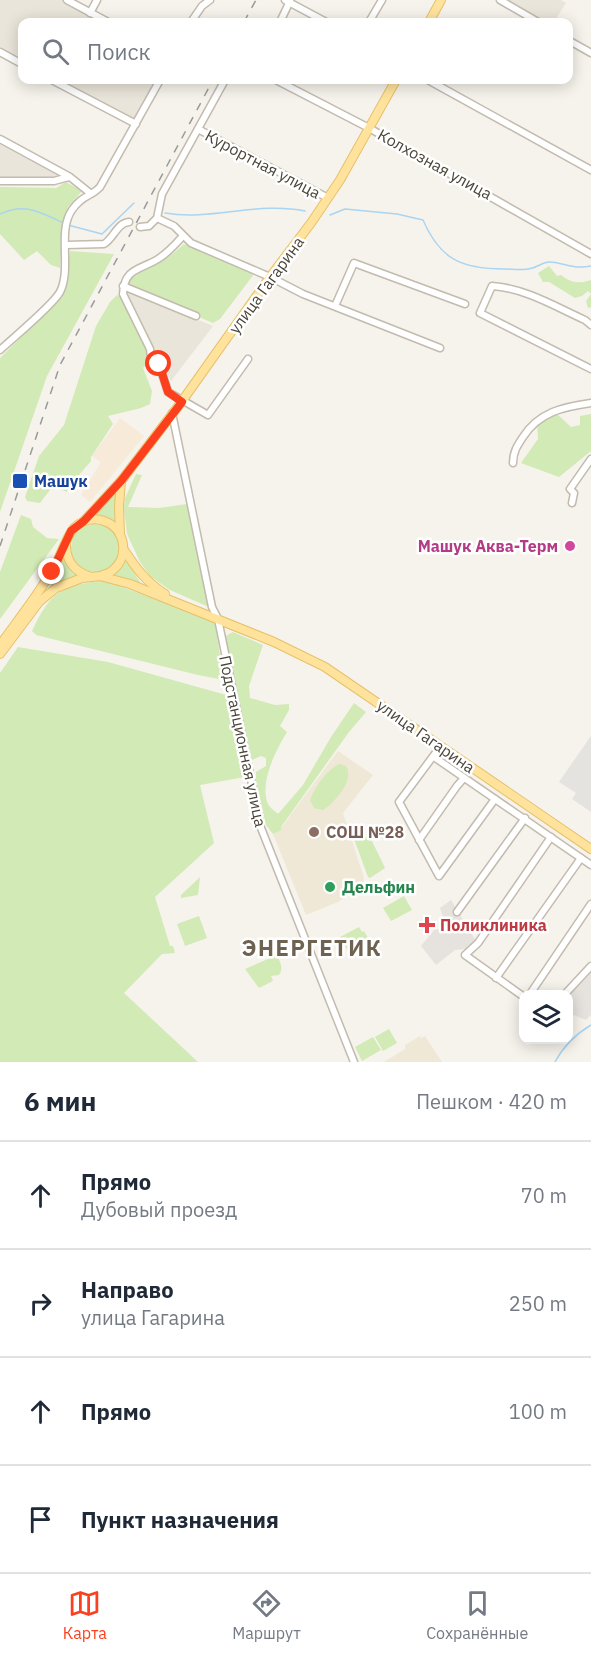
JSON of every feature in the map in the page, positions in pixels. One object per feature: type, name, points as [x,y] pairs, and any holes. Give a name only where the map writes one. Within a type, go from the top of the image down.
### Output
[{"type":"main road","points":[[431,18],[441,0]]},
{"type":"main road","name":"улица Гагарина","points":[[84,521],[121,481],[182,402],[311,223],[328,198],[394,84]]},
{"type":"main road","points":[[121,481],[118,506],[124,550],[148,583],[188,606]]},
{"type":"main road","points":[[0,645],[48,578],[71,531],[84,521],[98,519],[117,529],[121,535]]},
{"type":"main road","points":[[66,544],[68,557],[75,569],[81,573],[130,584],[188,606]]},
{"type":"main road","points":[[0,654],[46,595],[64,584],[114,570],[124,550]]},
{"type":"main road","name":"улица Гагарина","points":[[188,606],[325,667],[591,849]]},
{"type":"street","points":[[67,0],[100,18]]},
{"type":"street","points":[[90,13],[97,0]]},
{"type":"street","points":[[194,18],[202,6],[210,0]]},
{"type":"street","points":[[371,18],[382,0]]},
{"type":"street","points":[[500,0],[531,18]]},
{"type":"street","points":[[282,18],[288,1],[319,18]]},
{"type":"street","points":[[573,43],[591,53]]},
{"type":"street","points":[[0,52],[18,62]]},
{"type":"street","points":[[60,84],[136,124]]},
{"type":"street","points":[[0,350],[60,292],[66,245],[64,236],[69,213],[81,198],[95,192],[100,187],[158,84]]},
{"type":"street","points":[[140,227],[149,225],[158,218],[162,194],[223,84]]},
{"type":"street","name":"Колхозная улица","points":[[284,84],[369,128],[590,251]]},
{"type":"street","points":[[435,84],[591,170]]},
{"type":"street","name":"Курортная улица","points":[[198,129],[328,198]]},
{"type":"street","points":[[0,140],[70,177],[90,193]]},
{"type":"street","points":[[0,181],[54,181],[70,177]]},
{"type":"street","points":[[158,218],[174,226],[191,243],[303,294],[440,348]]},
{"type":"street","points":[[66,245],[104,244],[122,224],[129,222]]},
{"type":"street","points":[[183,236],[169,252],[130,272],[123,286],[123,294],[150,349],[151,357],[159,364],[168,392],[208,415],[248,359]]},
{"type":"street","points":[[335,306],[354,263],[465,304]]},
{"type":"street","points":[[123,286],[196,316]]},
{"type":"street","points":[[591,325],[585,320],[505,287],[492,286],[480,313],[591,369]]},
{"type":"street","points":[[513,463],[513,453],[538,419],[562,408],[591,403]]},
{"type":"street","name":"Подстанционная улица","points":[[172,413],[261,828],[354,1062]]},
{"type":"street","points":[[572,503],[574,493],[570,489],[591,459]]},
{"type":"street","points":[[440,747],[399,802],[439,876],[495,799]]},
{"type":"street","points":[[434,757],[591,865]]},
{"type":"street","points":[[419,840],[464,778]]},
{"type":"street","points":[[458,912],[525,818]]},
{"type":"street","points":[[519,994],[465,955],[478,943],[551,837]]},
{"type":"street","points":[[496,978],[581,858]]},
{"type":"street","points":[[533,990],[591,904]]},
{"type":"street","points":[[569,990],[591,966]]},
{"type":"shaded area","points":[[0,0],[66,0],[99,18],[18,18],[18,63],[0,53]]},
{"type":"shaded area","points":[[508,0],[561,0],[566,3],[557,18],[538,18]]},
{"type":"shaded area","points":[[59,84],[158,84],[136,124]]},
{"type":"shaded area","points":[[0,140],[70,177],[54,181],[0,181]]},
{"type":"shaded area","points":[[127,291],[213,326],[171,381],[132,304]]},
{"type":"shaded area","points":[[120,418],[144,436],[90,502],[81,495],[101,462],[92,456]]},
{"type":"shaded area","points":[[591,736],[591,812],[572,799],[576,793],[559,782]]},
{"type":"shaded area","name":"СОШ №28","points":[[338,751],[373,775],[343,813],[364,878],[362,886],[338,902],[306,915],[273,834],[282,830],[281,828]]},
{"type":"shaded area","points":[[451,900],[476,941],[466,949],[455,950],[436,965],[421,946],[434,930],[446,926],[440,908]]},
{"type":"shaded area","points":[[591,970],[591,1015],[586,1020],[573,1015],[572,990]]},
{"type":"shaded area","points":[[420,1036],[421,1038],[425,1036],[442,1062],[384,1062],[405,1049],[405,1045]]},
{"type":"green space","points":[[66,182],[82,191],[68,207],[62,237],[60,268],[51,265],[37,251],[24,260],[0,234],[0,187],[56,188]]},
{"type":"green space","points":[[184,244],[254,274],[220,319],[213,323],[131,288],[127,284],[135,271],[159,263]]},
{"type":"green space","points":[[70,251],[114,254],[47,376],[0,512],[0,358],[62,296],[66,286]]},
{"type":"green space","points":[[549,266],[557,276],[561,275],[568,280],[583,282],[591,280],[591,294],[588,291],[575,298],[549,282],[543,282],[538,273]]},
{"type":"green space","points":[[591,294],[591,307],[588,308],[586,301]]},
{"type":"green space","points":[[117,295],[124,299],[151,359],[143,368],[152,391],[150,404],[108,416],[113,424],[91,457],[91,461],[67,492],[53,486],[40,503],[27,501],[25,497],[39,456],[64,425],[96,326],[110,302]]},
{"type":"green space","points":[[557,414],[571,427],[580,425],[580,416],[591,414],[591,451],[559,477],[521,463],[538,439],[537,423]]},
{"type":"green space","points":[[136,474],[142,475],[128,507],[159,508],[187,504],[211,608],[170,590],[150,576],[140,562],[127,534],[124,509],[125,498]]},
{"type":"green space","points":[[114,496],[116,497],[115,522],[105,517],[93,516]]},
{"type":"green space","points":[[21,515],[31,519],[33,527],[47,538],[59,539],[0,619],[0,572]]},
{"type":"green space","points":[[90,524],[100,524],[112,531],[119,543],[119,553],[112,565],[100,572],[90,572],[75,561],[71,553],[71,543],[82,528]]},
{"type":"green space","points":[[64,558],[69,567],[79,576],[52,585],[51,584]]},
{"type":"green space","points":[[126,559],[140,582],[140,583],[114,575]]},
{"type":"green space","points":[[103,580],[209,619],[215,624],[224,680],[36,635],[32,631],[45,607],[59,593],[77,585]]},
{"type":"green space","points":[[233,632],[263,645],[249,686],[250,698],[275,705],[289,704],[289,710],[280,726],[287,732],[270,767],[266,786],[268,804],[278,814],[303,785],[354,703],[366,712],[281,827],[282,830],[273,834],[266,825],[256,783],[256,772],[266,766],[266,758],[261,756],[252,760],[224,637]]},
{"type":"green space","points":[[18,647],[108,662],[230,696],[245,777],[200,785],[214,843],[155,897],[170,946],[173,946],[175,953],[162,954],[124,993],[198,1062],[0,1062],[0,673]]},
{"type":"green space","points":[[339,764],[346,766],[348,778],[346,784],[333,802],[323,810],[314,808],[310,800],[315,790],[326,775]]},
{"type":"green space","points":[[358,833],[362,838],[369,835],[385,868],[370,878],[354,839]]},
{"type":"green space","points":[[200,877],[198,895],[181,898],[181,895]]},
{"type":"green space","points":[[404,896],[412,910],[391,921],[383,908]]},
{"type":"green space","points":[[199,916],[207,938],[185,946],[177,924]]},
{"type":"green space","points":[[359,927],[369,940],[348,951],[340,937]]},
{"type":"green space","points":[[277,955],[281,965],[279,975],[271,976],[273,981],[259,988],[245,969]]},
{"type":"green space","points":[[389,1029],[397,1043],[383,1051],[375,1037]]},
{"type":"green space","points":[[373,1037],[381,1050],[362,1061],[355,1047]]},
{"type":"waterway","points":[[68,225],[102,234],[134,203]]},
{"type":"waterway","points":[[165,213],[200,215],[270,208],[305,211]]},
{"type":"waterway","points":[[0,214],[26,209],[64,223]]},
{"type":"waterway","points":[[330,215],[345,209],[397,214],[423,220],[445,253],[464,264],[476,267],[525,269],[549,262],[579,267],[591,266]]},
{"type":"waterway","points":[[555,1062],[570,1041],[591,1025]]},
{"type":"railway","points":[[246,18],[256,0]]},
{"type":"railway","points":[[0,546],[60,365],[211,84]]},
{"type":"place","name":"Машук","points":[[20,481]]},
{"type":"place","name":"Машук Аква-Терм","points":[[570,546]]},
{"type":"place","name":"СОШ №28","points":[[314,832]]},
{"type":"place","name":"Дельфин","points":[[330,887]]},
{"type":"place","name":"Поликлиника","points":[[427,925]]},
{"type":"district","name":"ЭНЕРГЕТИК","points":[[312,947]]},
{"type":"route","points":[[52,572],[71,531],[84,521],[121,481],[182,402],[168,392],[159,364]]}]
